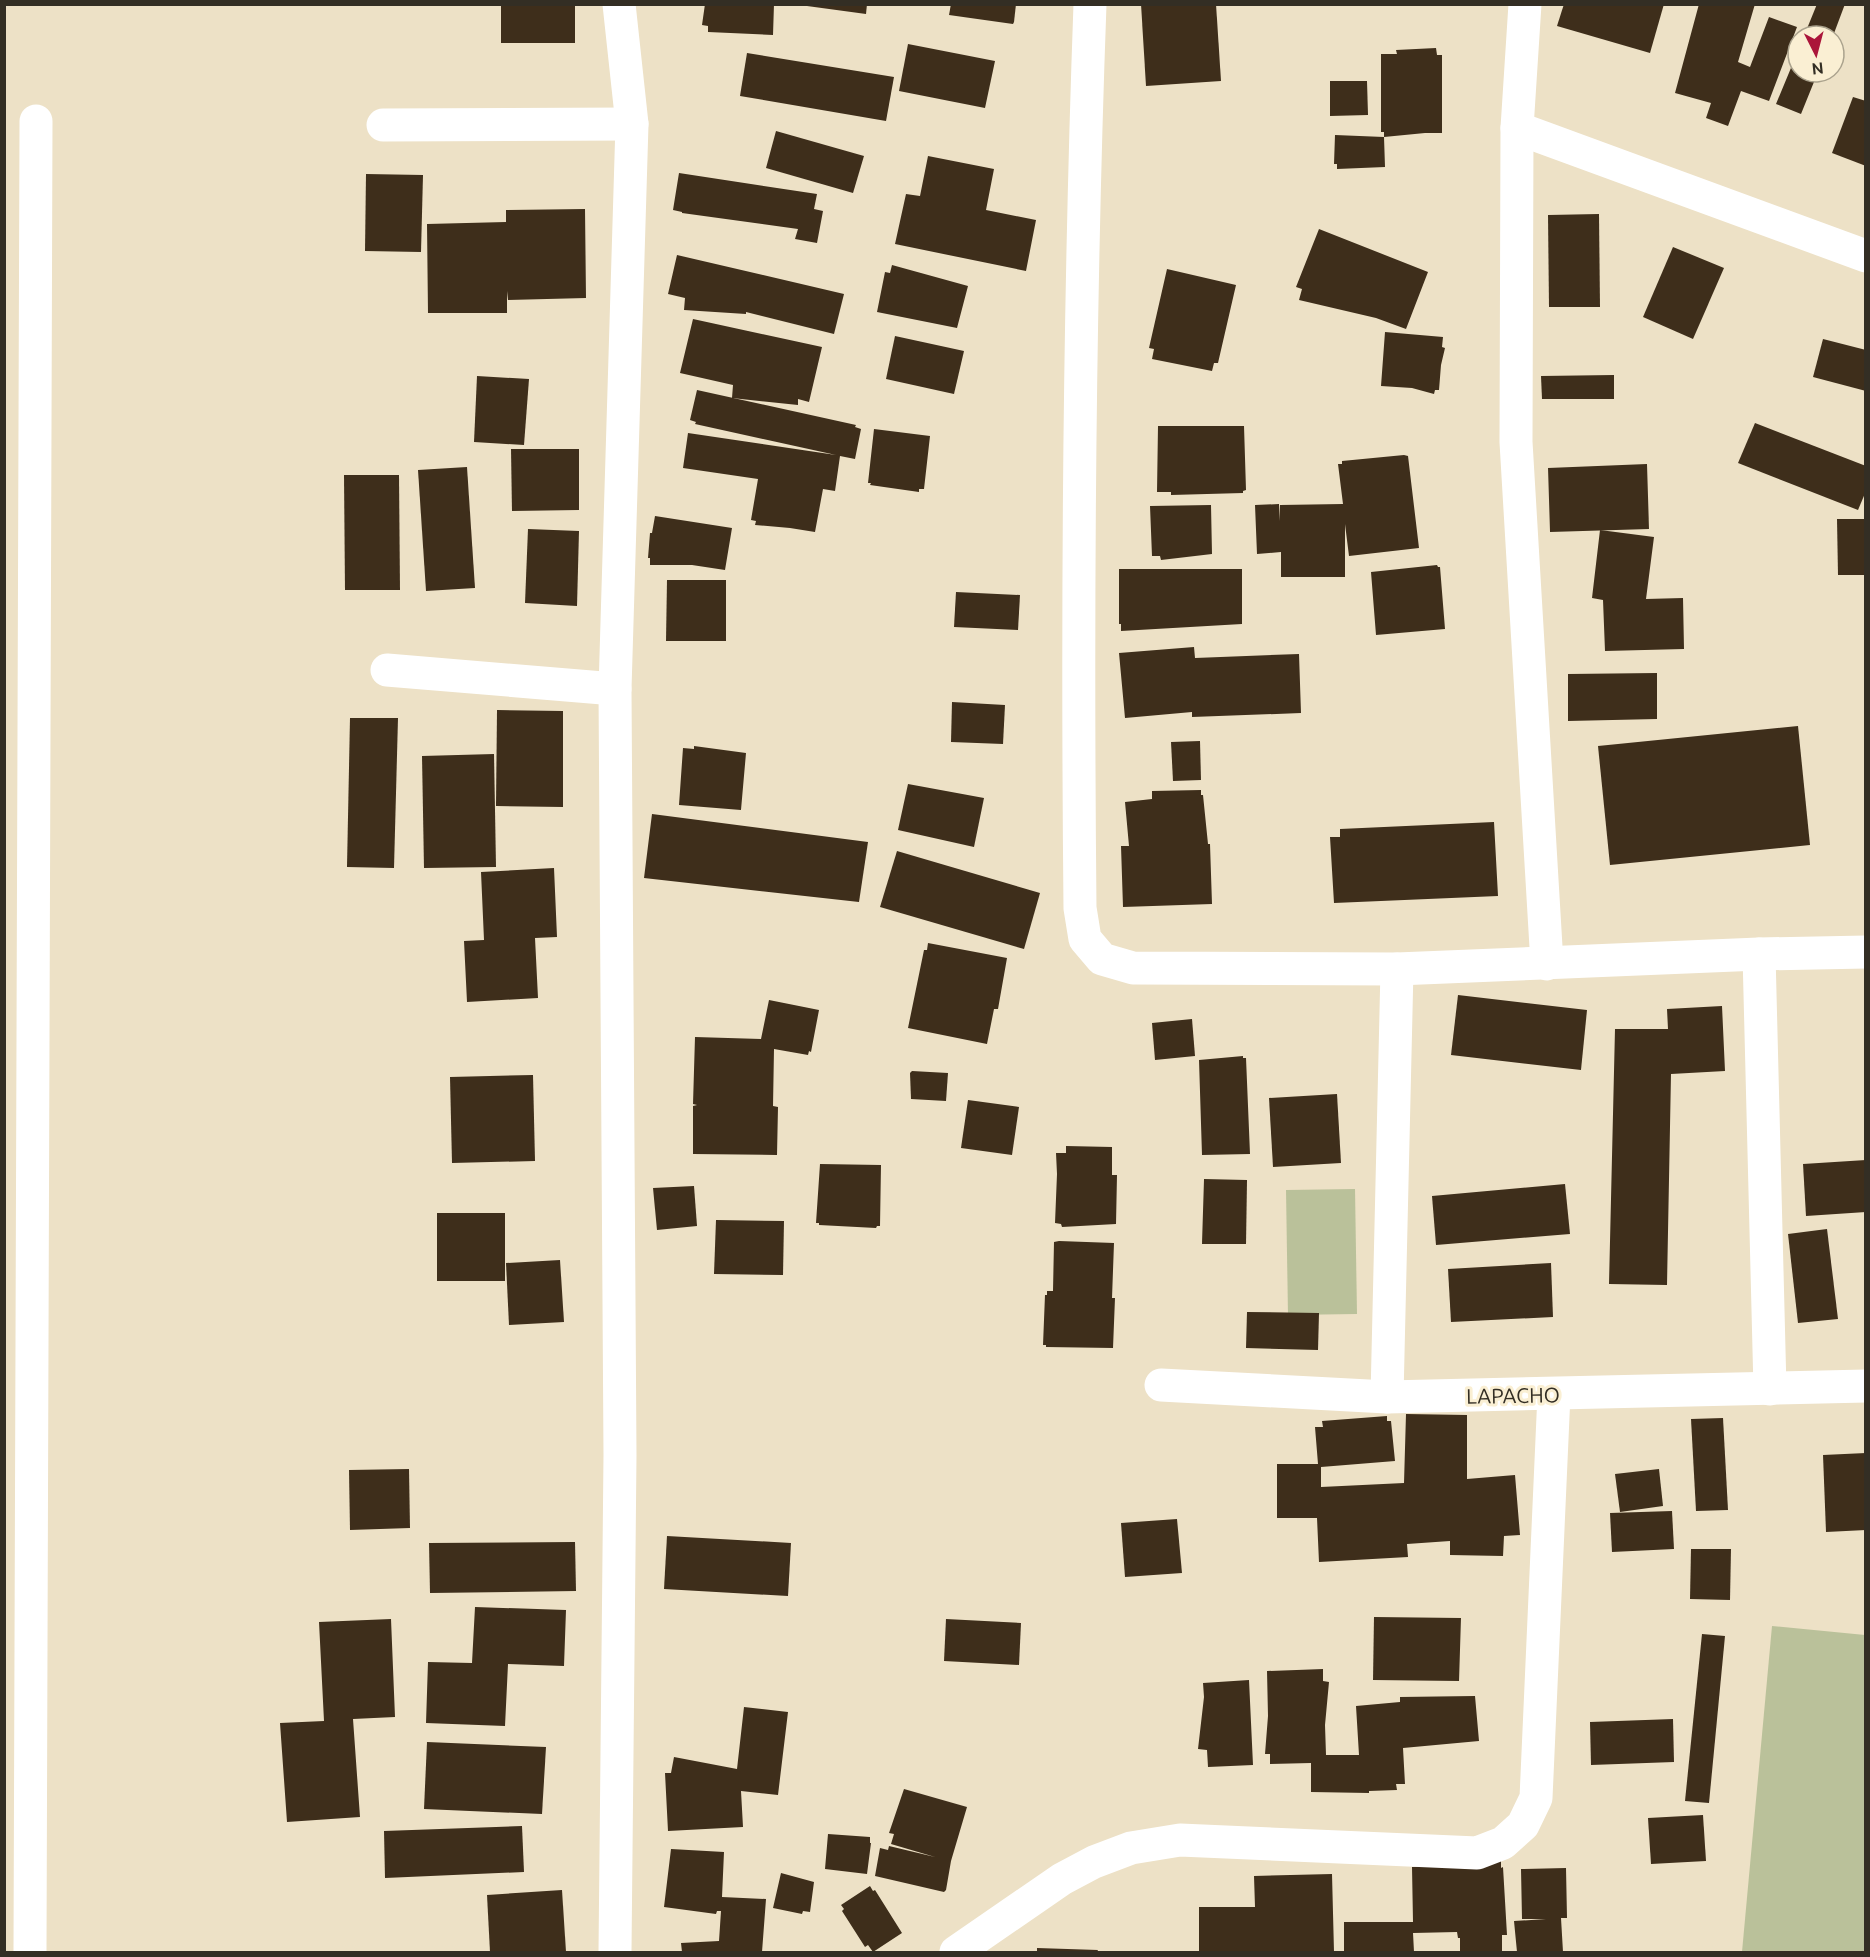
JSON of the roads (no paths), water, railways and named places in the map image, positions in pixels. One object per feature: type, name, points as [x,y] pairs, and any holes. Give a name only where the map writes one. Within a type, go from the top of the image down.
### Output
[{"type":"street","points":[[615,1953],[620,1455],[615,688],[632,124],[619,4]]},
{"type":"street","points":[[1090,4],[1082,216],[1078,603],[1080,908],[1084,939],[1102,959],[1133,968],[1397,969],[1759,954],[1866,952]]},
{"type":"street","points":[[1525,4],[1517,128],[1516,442],[1547,964]]},
{"type":"street","points":[[30,1953],[36,121]]},
{"type":"street","points":[[382,124],[632,124]]},
{"type":"street","points":[[1517,128],[1866,256]]},
{"type":"street","points":[[387,670],[615,688]]},
{"type":"street","points":[[1759,954],[1770,1389]]},
{"type":"street","points":[[1387,1397],[1397,969]]},
{"type":"street","name":"LAPACHO","points":[[1161,1385],[1387,1397],[1866,1386]]},
{"type":"street","points":[[956,1953],[1062,1879],[1094,1862],[1131,1848],[1180,1840],[1477,1853],[1503,1843],[1522,1825],[1536,1798],[1554,1394]]}]
